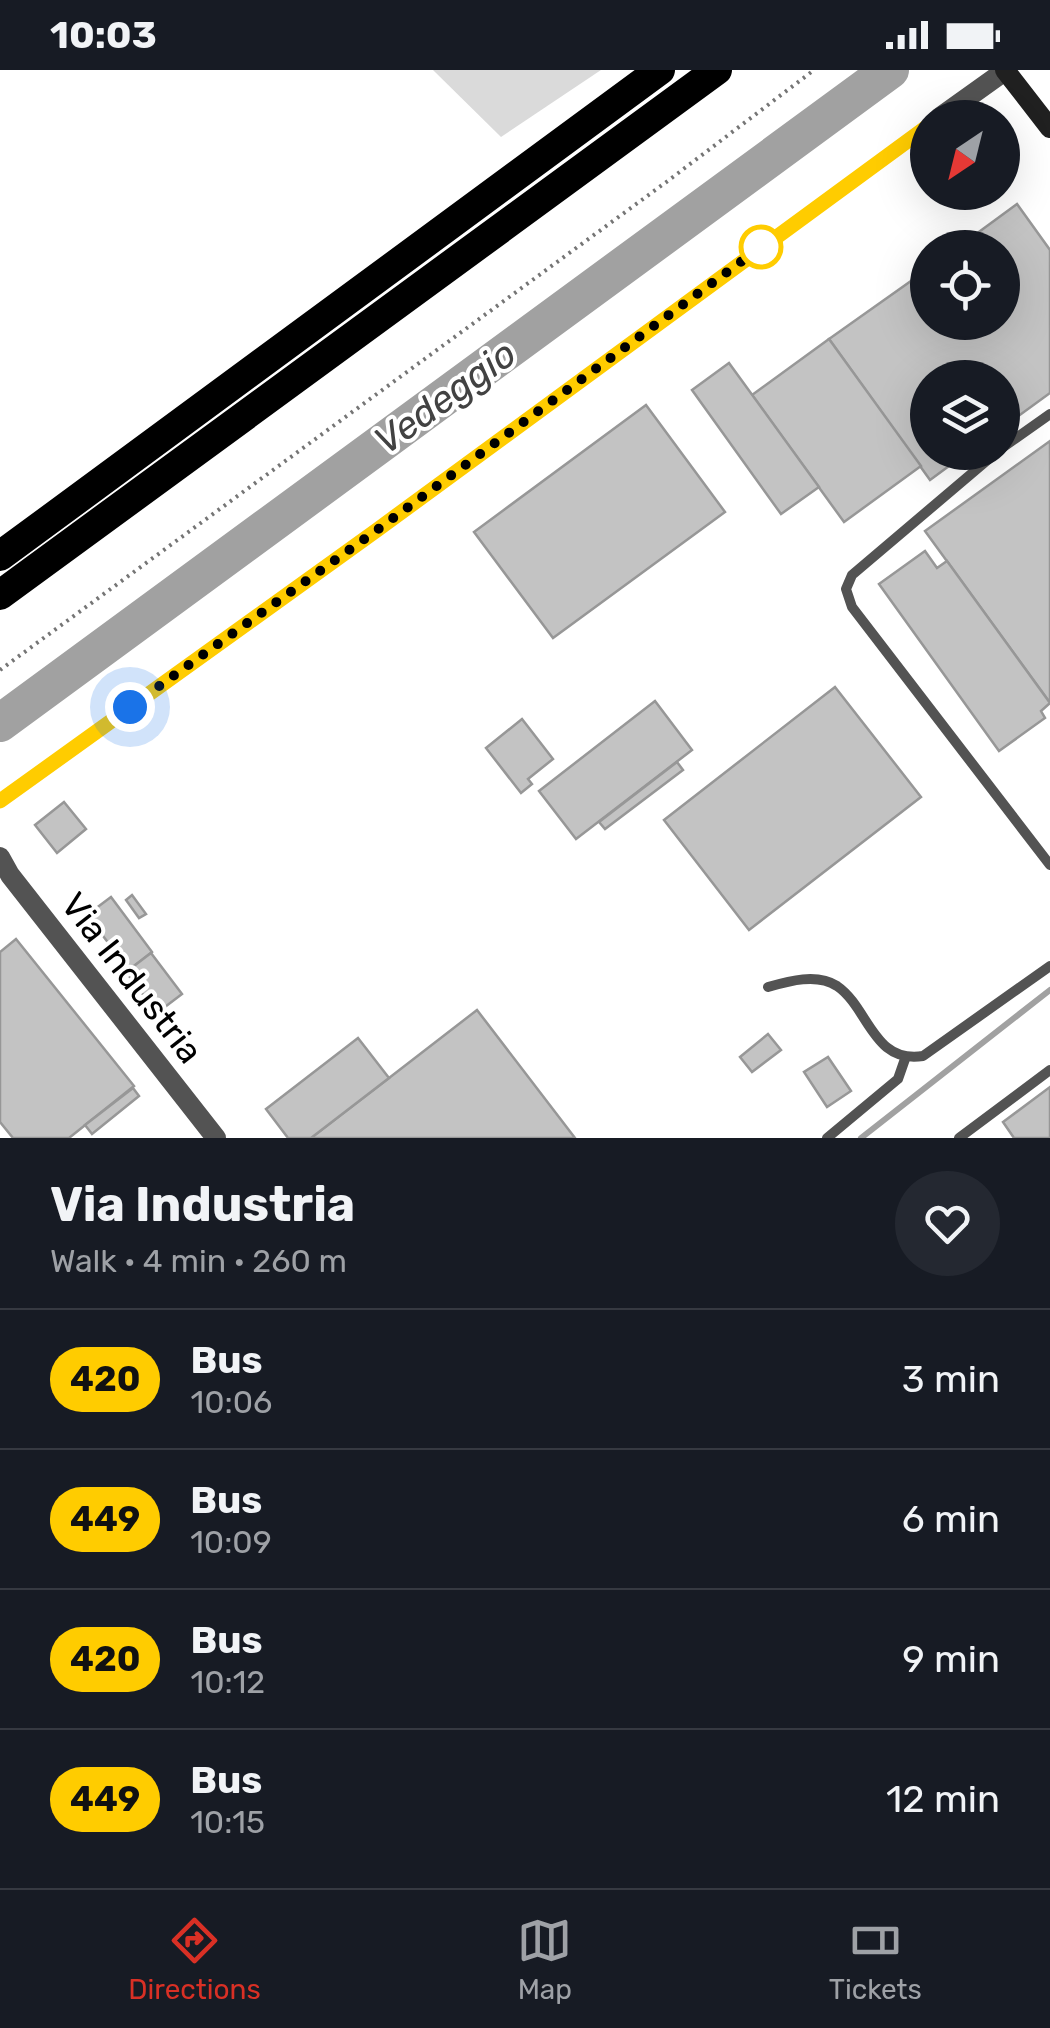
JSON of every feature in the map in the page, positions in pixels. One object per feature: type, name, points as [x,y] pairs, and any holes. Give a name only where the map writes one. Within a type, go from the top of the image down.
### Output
[{"type":"highway","points":[[0,556],[660,70]]},
{"type":"highway","points":[[0,595],[716,70]]},
{"type":"main road","points":[[1006,70],[1050,128]]},
{"type":"street","points":[[964,100],[1006,70]]},
{"type":"street","points":[[0,801],[910,139]]},
{"type":"street","name":"Via Industria","points":[[0,857],[10,875],[216,1138]]},
{"type":"lane","points":[[1020,436],[1050,414]]},
{"type":"lane","points":[[976,470],[852,574],[846,588],[852,607],[1050,865]]},
{"type":"lane","points":[[768,987],[802,978],[836,986],[890,1052],[905,1059],[922,1056],[1050,966]]},
{"type":"lane","points":[[827,1138],[898,1078],[905,1059]]},
{"type":"lane","points":[[958,1138],[1050,1070]]},
{"type":"path","points":[[0,670],[814,70]]},
{"type":"shaded area","points":[[433,70],[601,70],[501,137]]},
{"type":"building","points":[[1020,208],[1050,250],[1050,393],[1020,415],[1020,360],[910,360],[910,452],[829,339],[910,282],[910,340],[1020,340],[1020,230],[982,230],[1009,210]]},
{"type":"building","points":[[829,339],[910,451],[910,470],[916,470],[844,522],[752,395]]},
{"type":"building","points":[[729,363],[819,487],[781,514],[692,390]]},
{"type":"building","points":[[646,405],[725,512],[553,638],[474,532]]},
{"type":"building","points":[[1050,441],[1050,703],[925,531],[1010,470],[1020,470],[1020,463]]},
{"type":"building","points":[[923,470],[944,470],[930,480]]},
{"type":"building","points":[[925,551],[937,568],[947,561],[1050,703],[1041,711],[1045,718],[999,751],[879,584]]},
{"type":"building","points":[[835,687],[921,797],[749,930],[664,820]]},
{"type":"building","points":[[655,701],[692,750],[576,839],[539,791]]},
{"type":"building","points":[[522,719],[553,759],[528,779],[532,784],[521,793],[486,748]]},
{"type":"building","points":[[677,762],[683,770],[605,829],[599,822]]},
{"type":"building","points":[[64,802],[86,829],[57,853],[35,825]]},
{"type":"building","points":[[132,895],[146,914],[139,918],[126,900]]},
{"type":"building","points":[[111,897],[152,952],[129,970],[87,915]]},
{"type":"building","points":[[16,939],[134,1086],[69,1138],[13,1138],[0,1122],[0,952]]},
{"type":"building","points":[[151,953],[182,994],[157,1013],[126,972]]},
{"type":"building","points":[[477,1010],[575,1138],[311,1138],[389,1078]]},
{"type":"building","points":[[768,1034],[781,1050],[752,1072],[740,1057]]},
{"type":"building","points":[[358,1038],[389,1078],[311,1138],[288,1138],[266,1109]]},
{"type":"building","points":[[828,1057],[851,1091],[827,1107],[804,1072]]},
{"type":"building","points":[[1050,1087],[1050,1138],[1014,1138],[1003,1122]]},
{"type":"building","points":[[133,1088],[139,1096],[92,1134],[85,1125]]},
{"type":"waterway","name":"Vedeggio","points":[[0,723],[890,70]]},
{"type":"waterway","points":[[861,1138],[1050,990]]},
{"type":"bus line","name":"420","points":[[0,801],[910,139]]},
{"type":"route","points":[[130,707],[761,247]]}]
